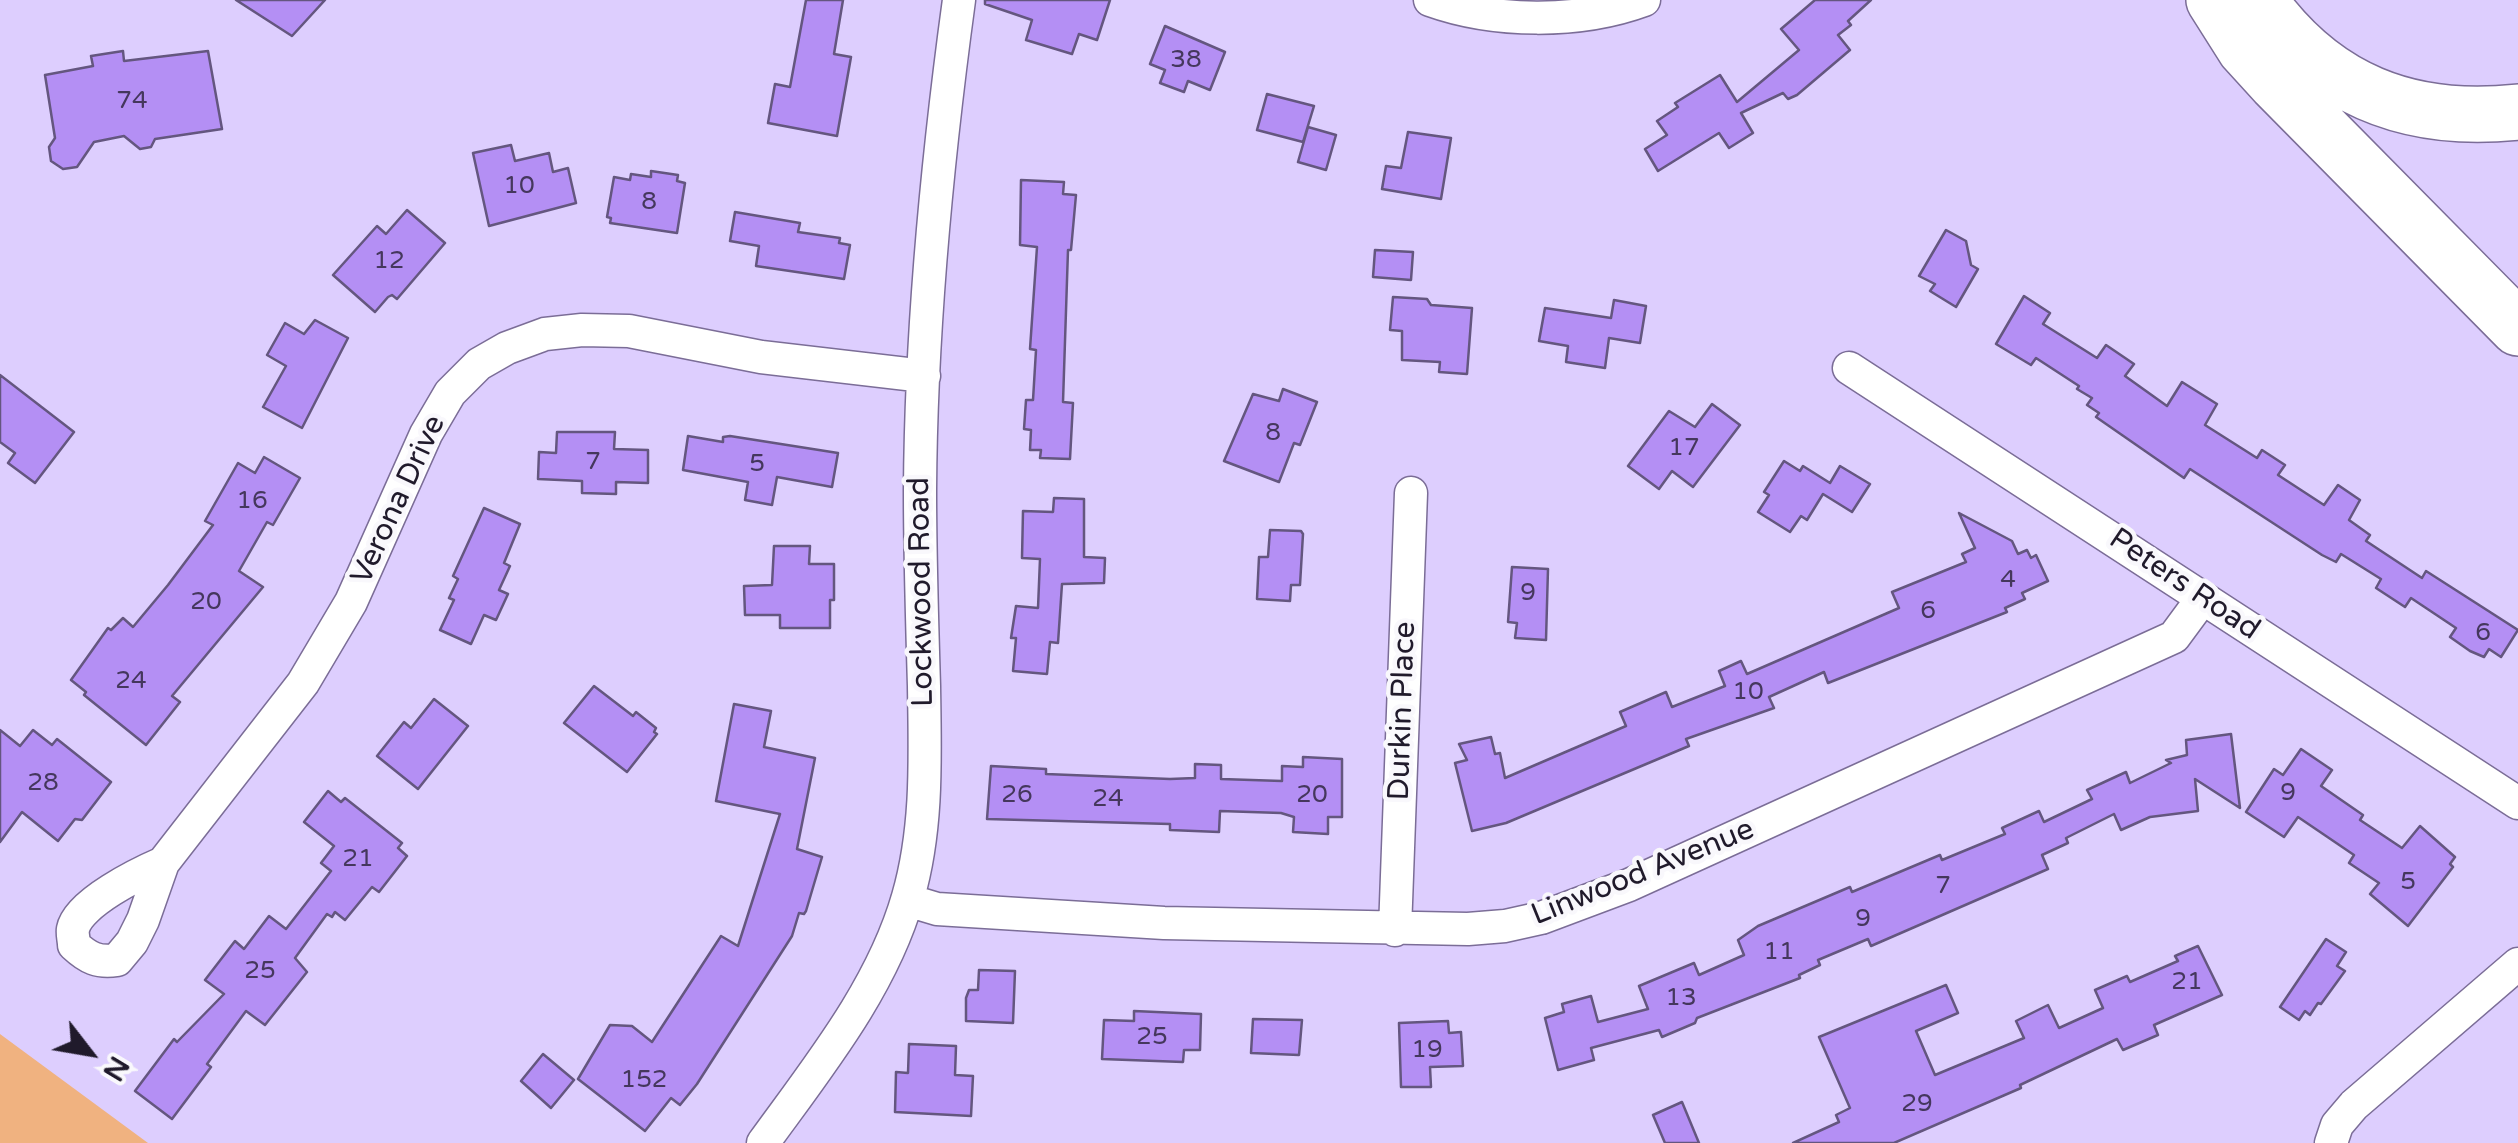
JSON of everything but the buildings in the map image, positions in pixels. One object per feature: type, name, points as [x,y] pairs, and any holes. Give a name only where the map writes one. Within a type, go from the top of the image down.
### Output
[{"type":"highway","points":[[2214,0],[2245,49],[2276,83],[2518,328]]},
{"type":"highway","points":[[2259,0],[2285,34],[2319,65],[2367,93],[2406,107],[2446,114],[2518,112]]},
{"type":"street","name":"Lockwood Road","points":[[763,1143],[868,989],[907,900],[924,801],[920,541],[924,376],[940,166],[959,0]]},
{"type":"street","points":[[1430,0],[1498,17],[1538,17],[1586,13],[1644,0]]},
{"type":"street","name":"Verona Drive","points":[[163,863],[303,684],[351,602],[426,434],[450,393],[480,364],[507,348],[545,334],[630,331],[762,357],[924,376]]},
{"type":"street","name":"Peters Road","points":[[1849,368],[2518,803]]},
{"type":"street","name":"Durkin Place","points":[[1394,930],[1411,493]]},
{"type":"street","name":"Linwood Avenue","points":[[907,900],[937,909],[1394,930],[1505,926],[1541,918],[1629,885],[2174,637],[2202,599]]},
{"type":"street","points":[[2331,1143],[2337,1126],[2354,1105],[2518,964]]},
{"type":"shaded area","points":[[0,1034],[148,1143],[0,1143]]}]
